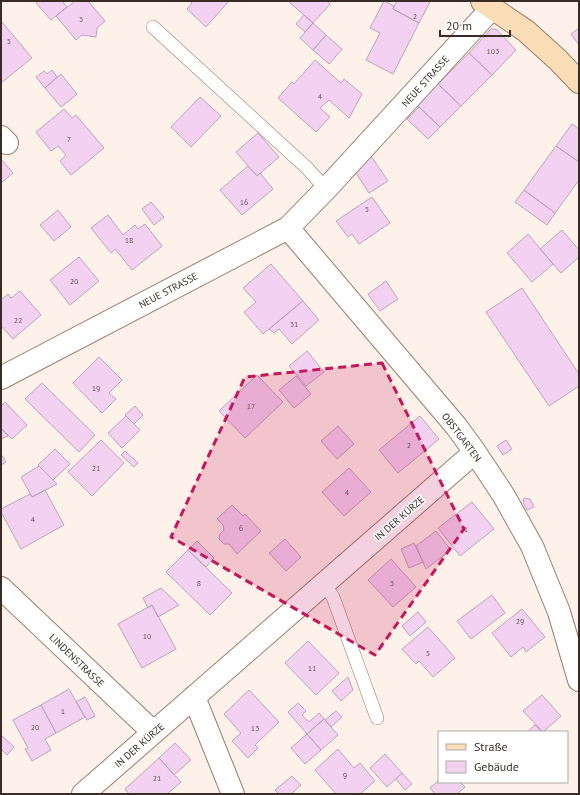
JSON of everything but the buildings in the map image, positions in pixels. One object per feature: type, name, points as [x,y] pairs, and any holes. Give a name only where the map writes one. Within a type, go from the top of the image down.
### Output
[{"type":"street","points":[[487,4],[526,31],[558,60],[579,82]]},
{"type":"street","name":"NEUE STRASSE","points":[[1,378],[288,228],[326,189],[487,4]]},
{"type":"street","name":"OBSTGARTEN","points":[[288,228],[456,426],[504,496],[532,546],[558,612],[579,680]]},
{"type":"street","name":"IN DER KÜRZE","points":[[83,794],[475,452]]},
{"type":"street","name":"LINDENSTRASSE","points":[[1,588],[153,732]]},
{"type":"street","points":[[194,696],[233,794]]},
{"type":"lane","points":[[153,27],[308,168],[326,189]]},
{"type":"lane","points":[[324,584],[333,598],[377,718]]},
{"type":"highlighted area","points":[[382,363],[464,529],[375,655],[171,537],[245,377]]}]
